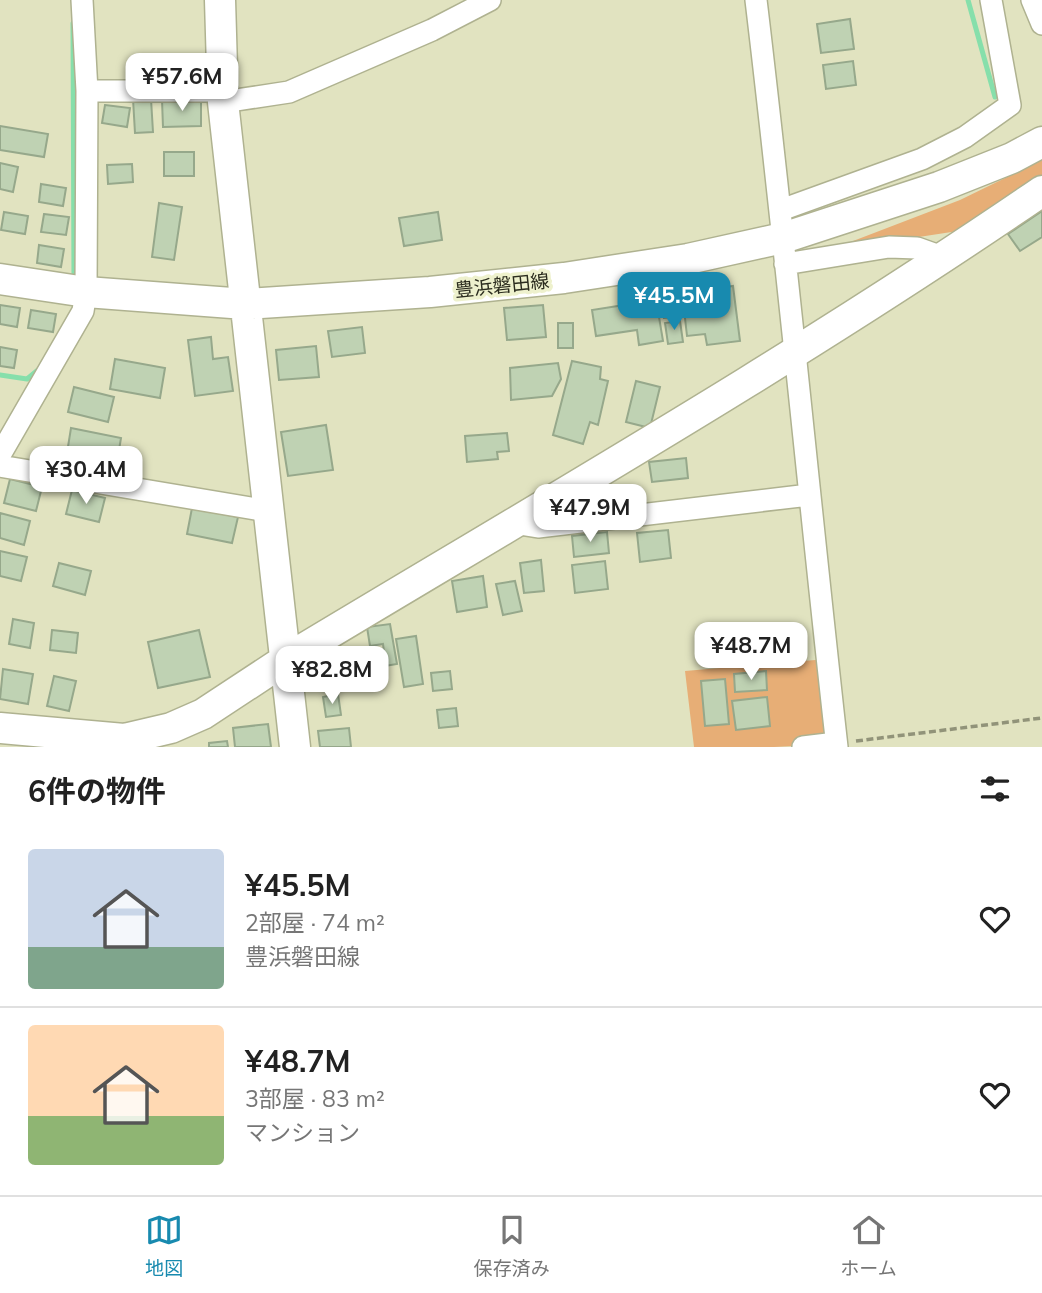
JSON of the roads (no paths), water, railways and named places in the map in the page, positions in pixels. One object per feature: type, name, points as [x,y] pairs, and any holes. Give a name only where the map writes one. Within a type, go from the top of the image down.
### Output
[{"type":"street","points":[[0,455],[83,311],[86,292],[87,91],[82,0]]},
{"type":"street","points":[[220,0],[223,96],[295,747]]},
{"type":"street","points":[[87,91],[264,97],[289,92],[432,30],[490,0]]},
{"type":"street","points":[[756,0],[837,745],[803,747]]},
{"type":"street","points":[[783,237],[965,137],[1010,105],[991,0]]},
{"type":"street","points":[[1032,0],[1042,23]]},
{"type":"street","name":"豊浜磐田線","points":[[0,279],[86,292],[245,303],[429,292],[564,278],[688,259],[783,237],[939,187],[1012,158],[1042,142]]},
{"type":"street","points":[[0,728],[124,739],[162,738],[285,660],[793,354],[945,258],[1042,191]]},
{"type":"street","points":[[783,237],[917,248],[945,258]]},
{"type":"street","points":[[0,466],[268,511]]},
{"type":"street","points":[[513,523],[538,527],[809,495]]},
{"type":"waterway","points":[[968,0],[995,97]]},
{"type":"waterway","points":[[73,23],[74,282]]},
{"type":"waterway","points":[[0,375],[27,379],[38,370]]}]
